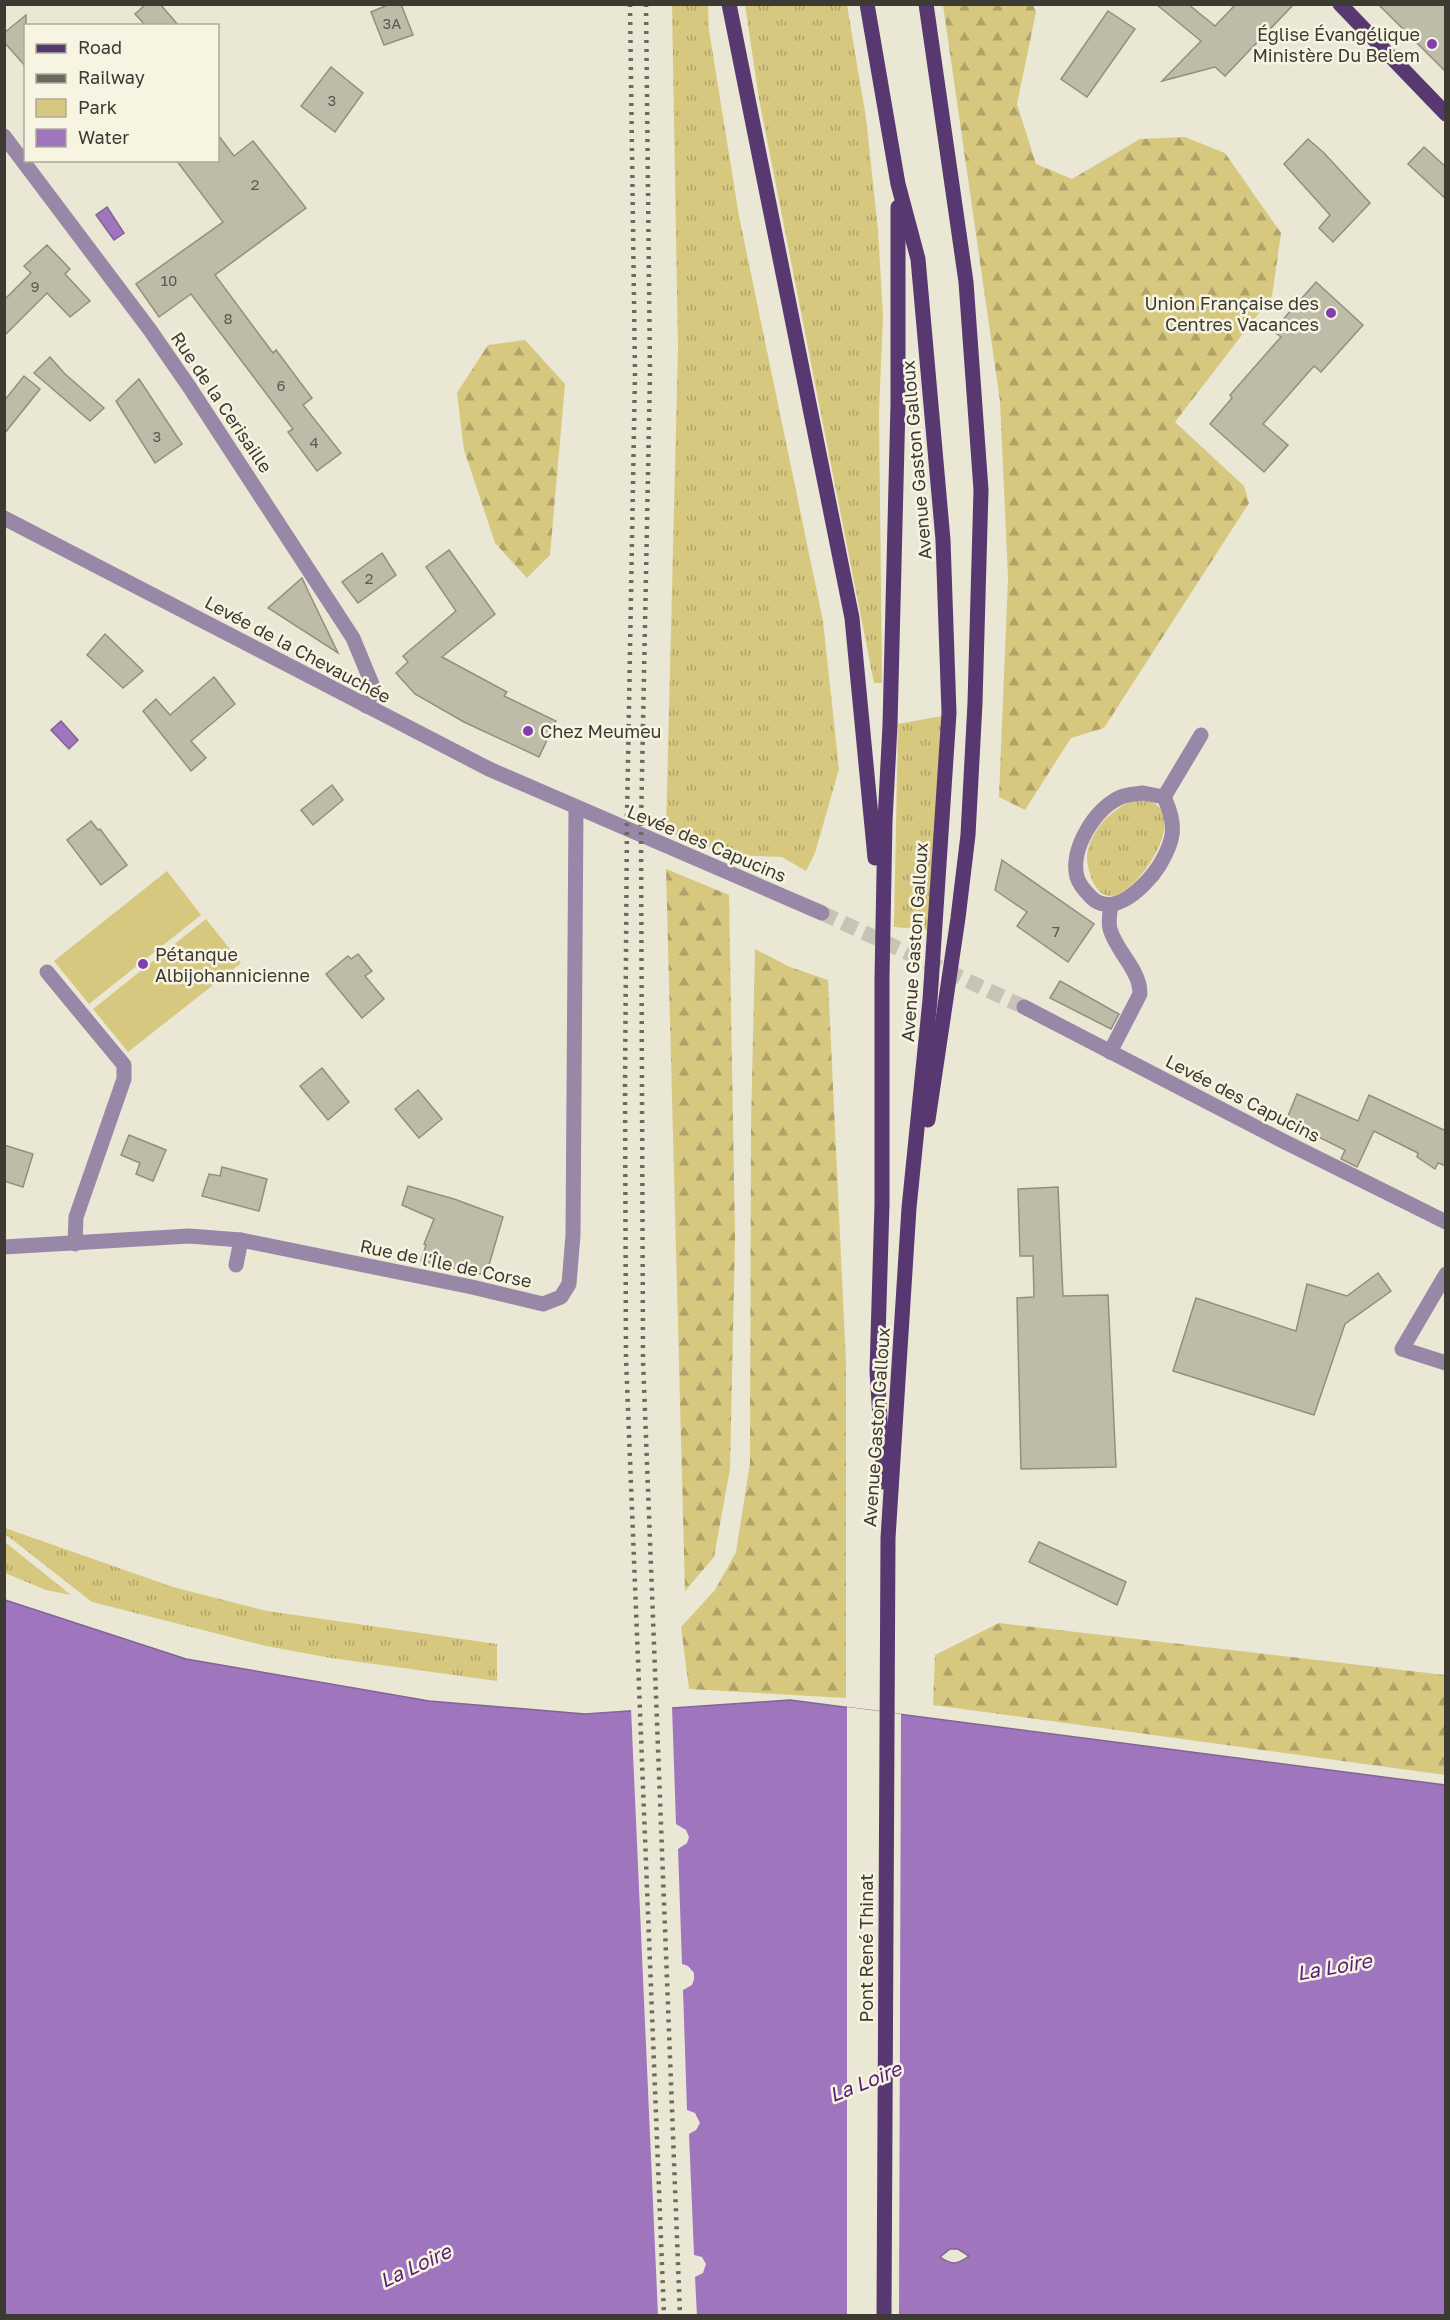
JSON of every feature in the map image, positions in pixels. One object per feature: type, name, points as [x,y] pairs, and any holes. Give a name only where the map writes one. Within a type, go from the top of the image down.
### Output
[{"type":"main road","points":[[729,4],[852,618],[874,836],[882,978]]},
{"type":"main road","name":"Avenue Gaston Galloux","points":[[867,4],[898,184],[918,260],[943,540],[949,713],[931,989],[909,1208],[888,1538]]},
{"type":"main road","points":[[909,1208],[923,1150],[958,918],[968,835],[975,703],[980,478],[966,282],[926,4]]},
{"type":"main road","points":[[1340,4],[1446,114]]},
{"type":"main road","name":"Avenue Gaston Galloux","points":[[888,1538],[877,1371],[882,1204],[885,821],[890,725],[898,404],[898,184]]},
{"type":"main road","name":"Pont René Thinat","points":[[884,2316],[888,1538]]},
{"type":"street","name":"Rue de la Cerisaille","points":[[4,136],[150,330],[353,638],[372,684],[372,693],[366,706]]},
{"type":"street","name":"Levée de la Chevauchée","points":[[4,518],[489,769],[576,808]]},
{"type":"street","points":[[1164,797],[1201,735]]},
{"type":"street","points":[[1143,793],[1164,797],[1172,814],[1173,835],[1164,858],[1152,878],[1135,895],[1111,905],[1094,901],[1084,890],[1077,877],[1077,856],[1084,833],[1101,812],[1121,797],[1143,793]]},
{"type":"street","name":"Levée des Capucins","points":[[576,808],[822,913]]},
{"type":"street","name":"Rue de l'Île de Corse","points":[[7,1245],[75,1244],[189,1236],[242,1240],[472,1287],[543,1304],[561,1297],[569,1284],[573,1235],[576,808]]},
{"type":"street","points":[[1110,1052],[1140,994],[1140,984],[1134,970],[1119,949],[1109,927],[1111,905]]},
{"type":"street","points":[[47,972],[124,1065],[124,1079],[76,1216],[75,1244]]},
{"type":"street","name":"Levée des Capucins","points":[[1024,1007],[1446,1222]]},
{"type":"street","points":[[236,1265],[242,1240]]},
{"type":"street","points":[[1446,1274],[1402,1348],[1446,1363]]},
{"type":"green space","points":[[672,5],[708,5],[709,30],[739,216],[823,621],[839,769],[815,853],[806,871],[782,857],[731,855],[666,831],[678,348]]},
{"type":"green space","points":[[745,5],[847,5],[866,118],[878,230],[883,316],[879,412],[882,683],[874,683],[759,99]]},
{"type":"green space","points":[[943,5],[1033,5],[1036,12],[1017,104],[1036,164],[1072,179],[1140,139],[1185,137],[1225,153],[1281,233],[1272,296],[1175,422],[1244,486],[1249,503],[1104,728],[1071,738],[1025,810],[999,797],[1008,578],[1000,401]]},
{"type":"green space","points":[[525,340],[565,384],[550,555],[527,578],[495,543],[464,450],[457,393],[488,345]]},
{"type":"green space","points":[[942,716],[928,930],[894,927],[898,724]]},
{"type":"green space","points":[[1130,801],[1149,801],[1160,808],[1165,820],[1163,835],[1148,866],[1137,879],[1126,889],[1109,896],[1098,890],[1094,884],[1089,869],[1088,851],[1101,824],[1114,811]]},
{"type":"green space","points":[[666,869],[729,895],[735,1237],[730,1469],[714,1557],[685,1591]]},
{"type":"green space","points":[[167,871],[201,915],[89,1004],[54,961]]},
{"type":"green space","points":[[206,919],[241,963],[128,1052],[93,1009]]},
{"type":"green space","points":[[755,949],[790,967],[828,980],[846,1363],[846,1698],[689,1689],[681,1627],[715,1590],[736,1552],[750,1463],[751,1125]]},
{"type":"green space","points":[[5,1528],[173,1587],[267,1611],[497,1644],[497,1681],[331,1658],[266,1646],[92,1602],[5,1534]]},
{"type":"green space","points":[[5,1542],[71,1595],[46,1590],[5,1573]]},
{"type":"green space","points":[[999,1623],[1445,1675],[1445,1775],[933,1705],[935,1655]]},
{"type":"water","points":[[107,207],[124,233],[114,240],[96,215]]},
{"type":"water","points":[[61,721],[78,740],[69,749],[51,730]]},
{"type":"water","name":"La Loire","points":[[5,1600],[186,1659],[429,1701],[585,1714],[790,1700],[1445,1785],[1445,2315],[5,2316]],"holes":[[[950,2249],[958,2249],[969,2256],[954,2263],[940,2257]]]},
{"type":"pier","points":[[672,1706],[676,1824],[686,1830],[689,1837],[687,1843],[678,1849],[682,1964],[688,1966],[694,1973],[692,1985],[683,1990],[687,2110],[695,2113],[700,2123],[696,2130],[689,2134],[694,2255],[702,2257],[706,2264],[703,2273],[695,2277],[697,2316],[658,2315],[631,1708]]},
{"type":"pier","points":[[847,1707],[901,1714],[899,2315],[847,2315]]},
{"type":"building","points":[[146,4],[160,4],[177,24],[144,24],[135,14]]},
{"type":"building","points":[[390,4],[401,4],[413,35],[384,45],[371,12]]},
{"type":"building","points":[[1156,4],[1188,4],[1215,26],[1236,4],[1294,4],[1225,76],[1215,67],[1162,81],[1201,41]]},
{"type":"building","points":[[1378,4],[1446,4],[1446,72]]},
{"type":"building","points":[[1108,11],[1135,29],[1087,97],[1061,79]]},
{"type":"building","points":[[26,15],[24,65],[4,42],[4,33]]},
{"type":"building","points":[[331,67],[363,93],[335,132],[301,106]]},
{"type":"building","points":[[219,136],[234,156],[253,141],[306,208],[215,275],[273,353],[276,350],[312,398],[303,405],[341,453],[317,471],[288,432],[293,429],[191,294],[159,317],[136,284],[223,222],[178,162],[219,162]]},
{"type":"building","points":[[1308,139],[1370,203],[1333,242],[1319,228],[1330,215],[1284,164]]},
{"type":"building","points":[[1424,147],[1446,167],[1446,199],[1408,164]]},
{"type":"building","points":[[47,245],[70,269],[65,274],[90,301],[70,317],[47,293],[4,336],[4,300],[31,273],[24,266]]},
{"type":"building","points":[[1316,282],[1363,325],[1321,372],[1314,366],[1263,424],[1288,445],[1264,472],[1210,424],[1232,398],[1230,395],[1281,337],[1273,331]]},
{"type":"building","points":[[50,357],[65,374],[104,408],[90,421],[34,373]]},
{"type":"building","points":[[24,376],[40,389],[4,434],[4,401]]},
{"type":"building","points":[[139,379],[182,444],[155,463],[116,401]]},
{"type":"building","points":[[449,550],[495,614],[442,657],[507,692],[504,696],[556,721],[539,757],[464,722],[415,694],[396,673],[408,662],[403,656],[456,611],[426,567]]},
{"type":"building","points":[[382,553],[396,575],[358,603],[342,582]]},
{"type":"building","points":[[302,578],[309,593],[338,653],[268,608]]},
{"type":"building","points":[[105,634],[143,671],[123,688],[87,655]]},
{"type":"building","points":[[214,677],[235,704],[191,741],[206,758],[191,771],[143,711],[156,699],[170,715]]},
{"type":"building","points":[[332,785],[343,800],[313,825],[301,810]]},
{"type":"building","points":[[91,821],[98,830],[100,829],[127,865],[101,885],[67,840]]},
{"type":"building","points":[[1002,860],[1094,924],[1068,962],[1017,926],[1027,912],[995,890]]},
{"type":"building","points":[[358,954],[372,971],[365,976],[384,999],[362,1018],[326,974],[348,956],[351,959]]},
{"type":"building","points":[[1060,981],[1119,1014],[1111,1029],[1050,998]]},
{"type":"building","points":[[322,1068],[349,1102],[328,1120],[300,1086]]},
{"type":"building","points":[[418,1090],[442,1119],[419,1138],[395,1109]]},
{"type":"building","points":[[1297,1094],[1358,1121],[1369,1095],[1446,1131],[1446,1166],[1438,1163],[1435,1169],[1417,1157],[1418,1153],[1374,1131],[1357,1167],[1341,1159],[1345,1150],[1286,1121]]},
{"type":"building","points":[[129,1135],[166,1150],[153,1181],[136,1174],[140,1163],[121,1155]]},
{"type":"building","points":[[4,1145],[33,1154],[23,1187],[4,1181]]},
{"type":"building","points":[[222,1167],[267,1179],[259,1211],[202,1196],[209,1174],[220,1176]]},
{"type":"building","points":[[408,1186],[454,1199],[503,1217],[486,1275],[421,1261],[426,1245],[424,1244],[434,1219],[402,1205]]},
{"type":"building","points":[[1058,1187],[1063,1296],[1108,1295],[1116,1467],[1021,1469],[1017,1298],[1034,1297],[1033,1256],[1020,1256],[1018,1189]]},
{"type":"building","points":[[1378,1273],[1391,1291],[1345,1324],[1314,1415],[1173,1371],[1196,1298],[1296,1331],[1307,1284],[1347,1296]]},
{"type":"building","points":[[1039,1542],[1126,1582],[1117,1605],[1029,1562]]},
{"type":"tunnel","points":[[822,913],[1024,1007]]},
{"type":"railway","points":[[630,4],[635,373],[627,817],[626,1358],[664,2316]]},
{"type":"railway","points":[[646,4],[650,373],[641,825],[643,1360],[680,2316]]},
{"type":"place","name":"Église Évangélique Ministère Du Belem","points":[[1432,44]]},
{"type":"place","name":"Union Française des Centres Vacances","points":[[1331,313]]},
{"type":"place","name":"Chez Meumeu","points":[[528,731]]},
{"type":"place","name":"Pétanque Albijohannicienne","points":[[143,964]]}]
